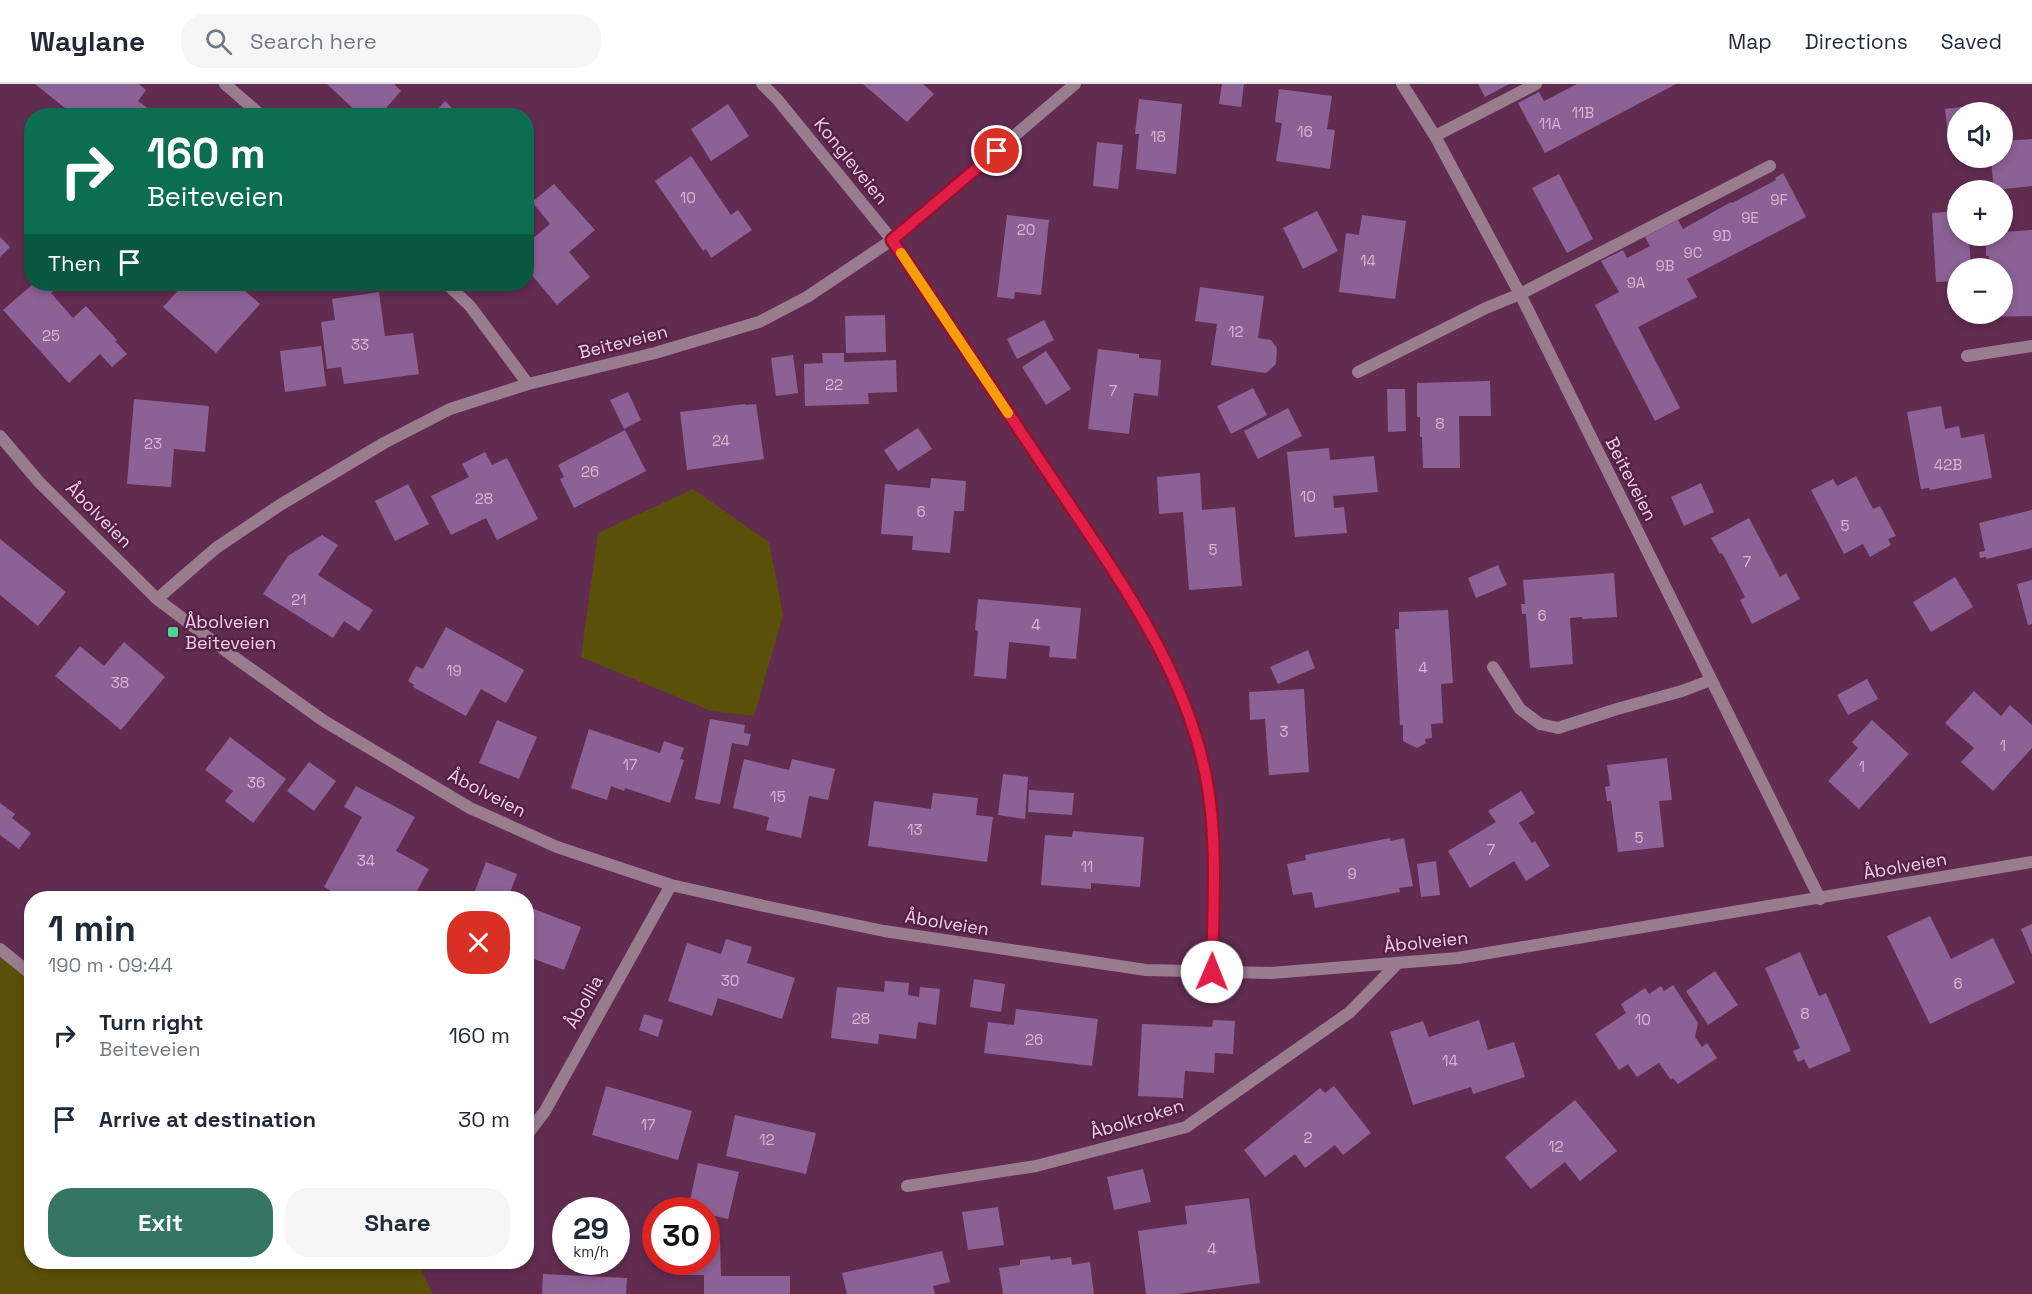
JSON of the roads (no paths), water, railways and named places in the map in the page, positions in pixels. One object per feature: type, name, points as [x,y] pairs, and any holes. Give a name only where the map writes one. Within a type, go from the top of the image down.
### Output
[{"type":"street","points":[[225,84],[253,108]]},
{"type":"street","name":"Kongleveien","points":[[762,84],[777,99],[892,240],[1118,578],[1173,675],[1192,722],[1207,781],[1214,838],[1212,972]]},
{"type":"street","name":"Beiteveien","points":[[157,599],[216,548],[329,475],[384,443],[450,410],[528,384],[655,354],[759,322],[807,297],[892,240],[1075,84]]},
{"type":"street","name":"Beiteveien","points":[[1402,84],[1435,136],[1520,294],[1820,899]]},
{"type":"street","points":[[1435,136],[1536,84]]},
{"type":"street","points":[[1358,372],[1486,308],[1520,294],[1770,166]]},
{"type":"street","points":[[454,291],[470,306],[528,384]]},
{"type":"street","points":[[1966,356],[2032,346]]},
{"type":"street","name":"Åbolveien","points":[[0,436],[39,482],[157,599],[324,720],[470,808],[557,847],[671,885],[884,931],[1146,970],[1271,973],[1397,964],[1469,956],[2032,862]]},
{"type":"street","points":[[1493,668],[1520,709],[1540,724],[1558,728],[1682,691],[1711,680]]},
{"type":"street","name":"Åbollia","points":[[534,1125],[545,1111],[671,885]]},
{"type":"street","points":[[0,949],[24,968]]},
{"type":"street","name":"Åbolkroken","points":[[908,1186],[1036,1166],[1186,1127],[1350,1012],[1397,964]]},
{"type":"place","name":"Åbolveien Beiteveien","points":[[173,632]]}]
